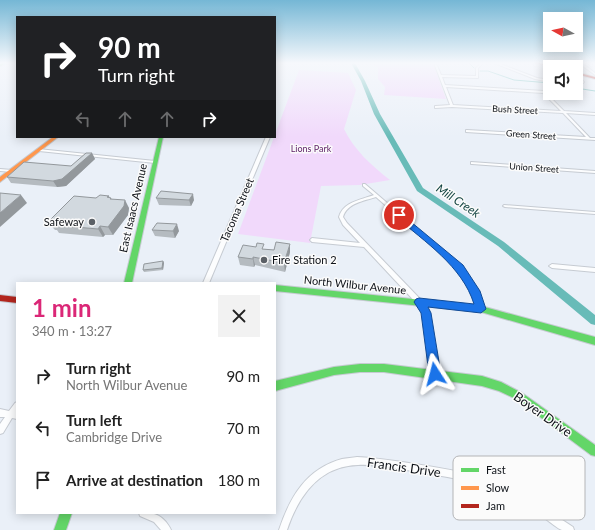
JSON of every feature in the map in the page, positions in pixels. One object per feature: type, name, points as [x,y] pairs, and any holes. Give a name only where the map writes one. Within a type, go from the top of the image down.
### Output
[{"type":"main road","points":[[0,180],[55,138]]},
{"type":"main road","name":"East Isaacs Avenue","points":[[128,282],[161,138]]},
{"type":"main road","name":"North Wilbur Avenue","points":[[276,288],[481,309],[595,341]]},
{"type":"main road","points":[[0,298],[16,300]]},
{"type":"main road","name":"Boyer Drive","points":[[276,386],[334,371],[360,368],[435,374],[482,381],[510,391],[531,403],[595,451]]},
{"type":"main road","points":[[60,530],[66,514]]},
{"type":"street","points":[[445,88],[452,106]]},
{"type":"street","points":[[473,88],[544,92],[589,139]]},
{"type":"street","name":"Bush Street","points":[[436,107],[452,106],[595,114]]},
{"type":"street","name":"Green Street","points":[[467,131],[595,139]]},
{"type":"street","name":"Tacoma Street","points":[[206,282],[268,138]]},
{"type":"street","points":[[39,150],[155,162]]},
{"type":"street","name":"Union Street","points":[[472,163],[595,172]]},
{"type":"street","points":[[0,170],[12,171]]},
{"type":"street","points":[[364,184],[460,268],[475,291],[481,309]]},
{"type":"street","points":[[376,196],[348,206],[341,214],[345,224],[419,302],[426,313],[435,374]]},
{"type":"street","points":[[505,206],[595,213]]},
{"type":"street","points":[[312,240],[365,245]]},
{"type":"street","points":[[552,266],[595,270]]},
{"type":"street","points":[[0,413],[14,415]]},
{"type":"street","points":[[0,430],[14,415]]},
{"type":"street","name":"Francis Drive","points":[[283,530],[291,508],[306,486],[314,477],[332,465],[357,461],[453,474]]},
{"type":"street","points":[[148,514],[159,516],[167,530]]},
{"type":"street","name":"Francis Drive","points":[[554,520],[570,530]]},
{"type":"green space","name":"Lions Park","points":[[292,88],[355,88],[356,90],[344,129],[353,144],[364,157],[390,180],[360,185],[321,186],[310,243],[238,234],[274,138],[276,138],[276,132]]},
{"type":"green space","points":[[385,88],[442,88],[446,99],[384,95]]},
{"type":"building","points":[[86,153],[92,153],[62,179],[53,181],[7,177],[24,162],[71,166]]},
{"type":"building","points":[[161,191],[193,194],[189,200],[156,198]]},
{"type":"building","points":[[0,193],[21,195],[0,213]]},
{"type":"building","name":"Safeway","points":[[100,195],[109,196],[107,197],[111,198],[110,199],[125,200],[124,206],[108,227],[100,226],[98,229],[53,225],[55,222],[48,222],[74,196],[96,198]]},
{"type":"building","points":[[157,223],[177,224],[173,231],[152,230]]},
{"type":"building","points":[[276,242],[290,244],[284,263],[253,257],[253,259],[238,257],[243,245],[256,247],[257,243],[264,244],[262,249],[274,250]]},
{"type":"building","points":[[163,261],[162,268],[143,270],[144,264]]},
{"type":"waterway","name":"Mill Creek","points":[[366,88],[377,114],[420,189],[501,244],[595,321]]},
{"type":"waterway","points":[[583,89],[595,91]]},
{"type":"traffic: fast","points":[[128,282],[161,138]]},
{"type":"traffic: fast","points":[[276,288],[481,309],[595,341]]},
{"type":"traffic: fast","points":[[276,386],[334,371],[360,368],[384,368],[482,381],[501,387],[519,396],[595,451]]},
{"type":"traffic: fast","points":[[60,530],[66,514]]},
{"type":"traffic: slow","points":[[0,180],[55,138]]},
{"type":"traffic: jam","points":[[0,298],[16,300]]},
{"type":"place","name":"Safeway","points":[[92,222]]},
{"type":"place","name":"Fire Station 2","points":[[264,260]]},
{"type":"route","points":[[399,215],[460,268],[471,283],[481,309],[419,302],[426,313],[435,374]]}]
